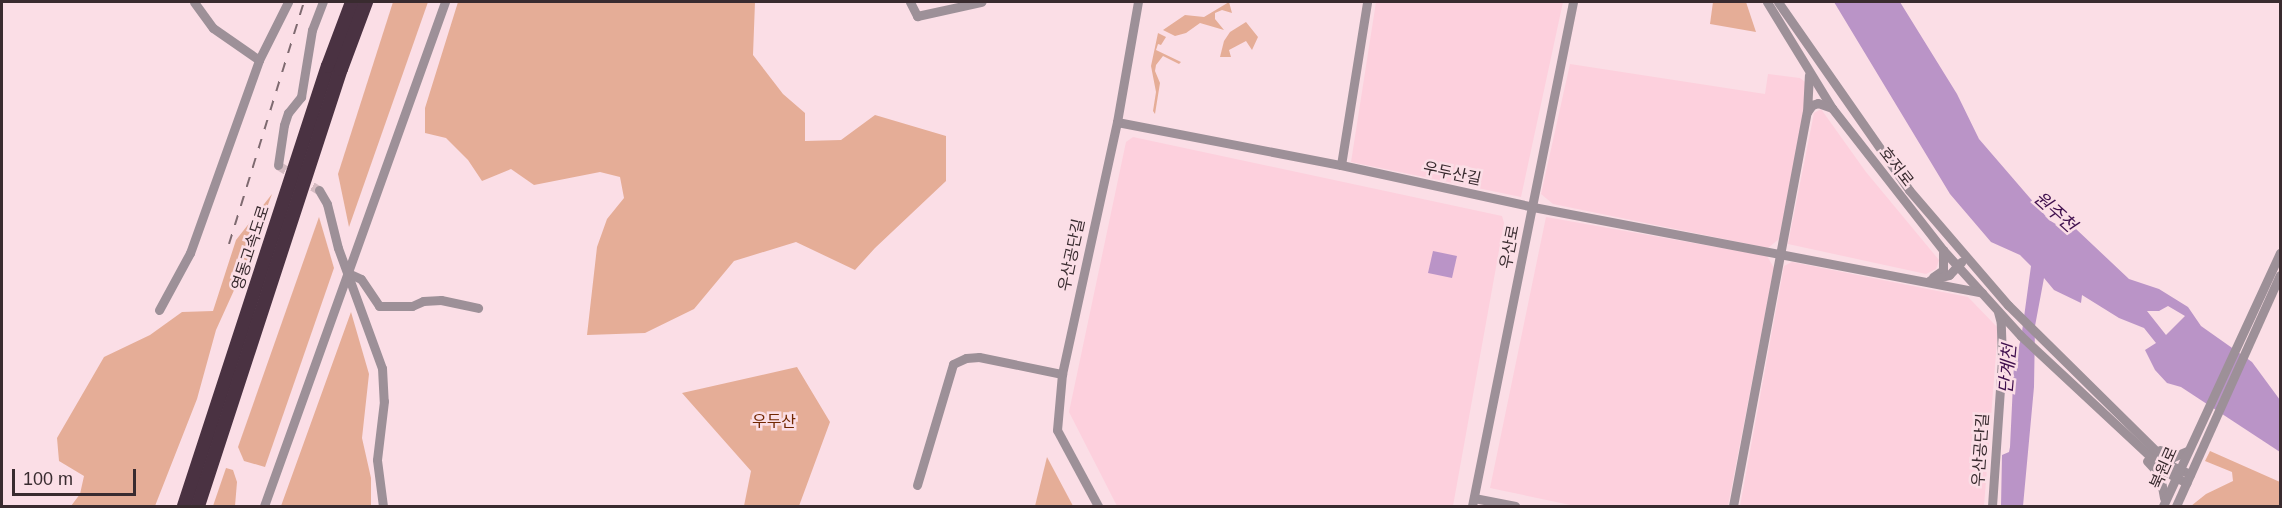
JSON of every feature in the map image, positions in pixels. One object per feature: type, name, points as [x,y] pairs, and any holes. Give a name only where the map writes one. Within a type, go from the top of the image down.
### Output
[{"type":"highway","name":"영동고속도로","points":[[184,507],[325,77],[352,2]]},
{"type":"highway","name":"영동고속도로","points":[[198,507],[341,69],[366,2]]},
{"type":"street","points":[[194,2],[213,28],[258,60]]},
{"type":"street","points":[[159,310],[190,253],[258,60],[288,2]]},
{"type":"street","points":[[278,165],[284,124],[288,113],[301,97],[312,30],[323,2]]},
{"type":"street","points":[[264,507],[445,2]]},
{"type":"street","points":[[910,2],[917,16],[981,2]]},
{"type":"street","name":"우산공단길","points":[[1098,507],[1057,430],[1062,374],[1117,122],[1138,2]]},
{"type":"street","points":[[1341,165],[1367,2]]},
{"type":"street","name":"우산로","points":[[1515,507],[1473,502],[1573,2]]},
{"type":"street","name":"호저로","points":[[1767,2],[1832,108],[1943,250],[2021,336],[2139,440]]},
{"type":"street","name":"호저로","points":[[1778,2],[1909,190],[2008,305],[2139,440]]},
{"type":"street","points":[[1733,507],[1806,112],[1811,83],[1809,71]]},
{"type":"street","points":[[1821,90],[1833,84]]},
{"type":"street","points":[[1806,112],[1812,105],[1818,103],[1832,108]]},
{"type":"street","name":"우두산길","points":[[1117,122],[1341,165],[1533,207],[1982,293]]},
{"type":"street","points":[[319,190],[327,204],[338,248],[382,368],[384,401],[377,460],[383,507]]},
{"type":"street","points":[[1922,281],[1943,270],[1943,250]]},
{"type":"street","points":[[2259,307],[2280,253]]},
{"type":"street","points":[[1922,281],[1941,279],[1966,256]]},
{"type":"street","points":[[348,273],[361,279],[379,306],[412,306],[441,300],[478,308]]},
{"type":"street","points":[[2259,307],[2280,275]]},
{"type":"street","name":"북원로","points":[[2163,507],[2259,307]]},
{"type":"street","name":"북원로","points":[[2176,507],[2259,307]]},
{"type":"street","name":"우산공단길","points":[[1992,507],[2001,359],[2001,323],[1995,308]]},
{"type":"street","points":[[2001,359],[2007,343],[2021,336]]},
{"type":"street","points":[[917,485],[953,364],[966,358],[979,357],[1062,374]]},
{"type":"street","points":[[2139,440],[2173,457],[2191,445]]},
{"type":"street","points":[[2139,440],[2188,479]]},
{"type":"street","points":[[2139,440],[2141,454],[2160,476],[2165,489],[2163,507]]},
{"type":"shaded area","points":[[1376,2],[1563,2],[1521,197],[1351,162]]},
{"type":"shaded area","points":[[1834,2],[1900,2],[1957,94],[1979,139],[2049,220],[2069,232],[2076,229],[2129,279],[2159,289],[2188,307],[2201,326],[2252,362],[2280,400],[2280,452],[2181,387],[2167,383],[2155,370],[2145,350],[2156,343],[2144,328],[2119,318],[2082,295],[2081,303],[2054,290],[2044,278],[2035,326],[2034,387],[2023,506],[2001,506],[2002,455],[2009,452],[2010,447],[2014,363],[2021,339],[2031,266],[2020,255],[1991,242],[1950,194]],"holes":[[[2168,306],[2185,316],[2166,335],[2147,311],[2159,311]]]},
{"type":"shaded area","points":[[1570,64],[1765,94],[1768,74],[1800,78],[1809,85],[1779,239],[1768,248],[1553,204],[1541,194]]},
{"type":"shaded area","points":[[1821,109],[1866,172],[1939,260],[1936,269],[1926,274],[1788,244],[1814,113]]},
{"type":"shaded area","points":[[1133,137],[1502,216],[1504,223],[1453,506],[1117,506],[1069,412],[1126,142]]},
{"type":"shaded area","points":[[1546,217],[1767,256],[1774,268],[1728,506],[1575,506],[1490,488]]},
{"type":"shaded area","points":[[1433,251],[1457,256],[1452,278],[1428,273]]},
{"type":"shaded area","points":[[1792,262],[1968,297],[1998,328],[1984,506],[1740,506],[1784,266]]},
{"type":"green space","points":[[393,2],[428,2],[349,227],[338,174]]},
{"type":"green space","points":[[458,2],[755,2],[753,55],[783,94],[805,113],[805,141],[841,140],[875,115],[946,136],[946,181],[855,270],[796,242],[734,261],[694,309],[645,333],[587,335],[597,247],[607,219],[624,198],[620,177],[600,172],[534,185],[511,169],[482,181],[468,160],[446,138],[425,133],[425,108]]},
{"type":"green space","points":[[1229,2],[1232,13],[1222,10],[1215,13],[1215,19],[1224,30],[1200,23],[1186,33],[1175,36],[1163,30],[1185,15],[1204,17]]},
{"type":"green space","points":[[1713,2],[1746,2],[1756,32],[1710,24]]},
{"type":"green space","points":[[1246,22],[1258,37],[1252,50],[1246,41],[1229,50],[1231,57],[1220,57],[1224,41],[1230,32]]},
{"type":"green space","points":[[1158,33],[1166,37],[1161,45],[1158,44],[1156,50],[1181,62],[1179,64],[1163,56],[1156,65],[1155,71],[1160,83],[1155,114],[1153,111],[1156,92],[1151,66]]},
{"type":"green space","points":[[272,194],[245,266],[216,330],[197,399],[155,506],[71,506],[80,494],[84,476],[59,461],[57,438],[104,357],[150,335],[182,312],[213,311],[236,240]]},
{"type":"green space","points":[[319,217],[334,268],[265,467],[244,461],[238,447]]},
{"type":"green space","points":[[351,312],[369,374],[362,438],[371,478],[371,506],[281,506]]},
{"type":"green space","name":"우두산","points":[[797,367],[830,422],[799,506],[744,506],[751,471],[682,393]]},
{"type":"green space","points":[[2210,451],[2280,482],[2280,506],[2191,506],[2206,494],[2233,481],[2232,472],[2205,461]]},
{"type":"green space","points":[[1047,457],[1073,506],[1035,506]]},
{"type":"green space","points":[[226,468],[233,470],[237,482],[235,506],[213,506]]},
{"type":"tunnel","points":[[278,165],[319,190]]},
{"type":"railway","points":[[229,244],[304,2]]},
{"type":"water label","name":"원주천","points":[[2055,212]]},
{"type":"water label","name":"단계천","points":[[2008,369]]}]
